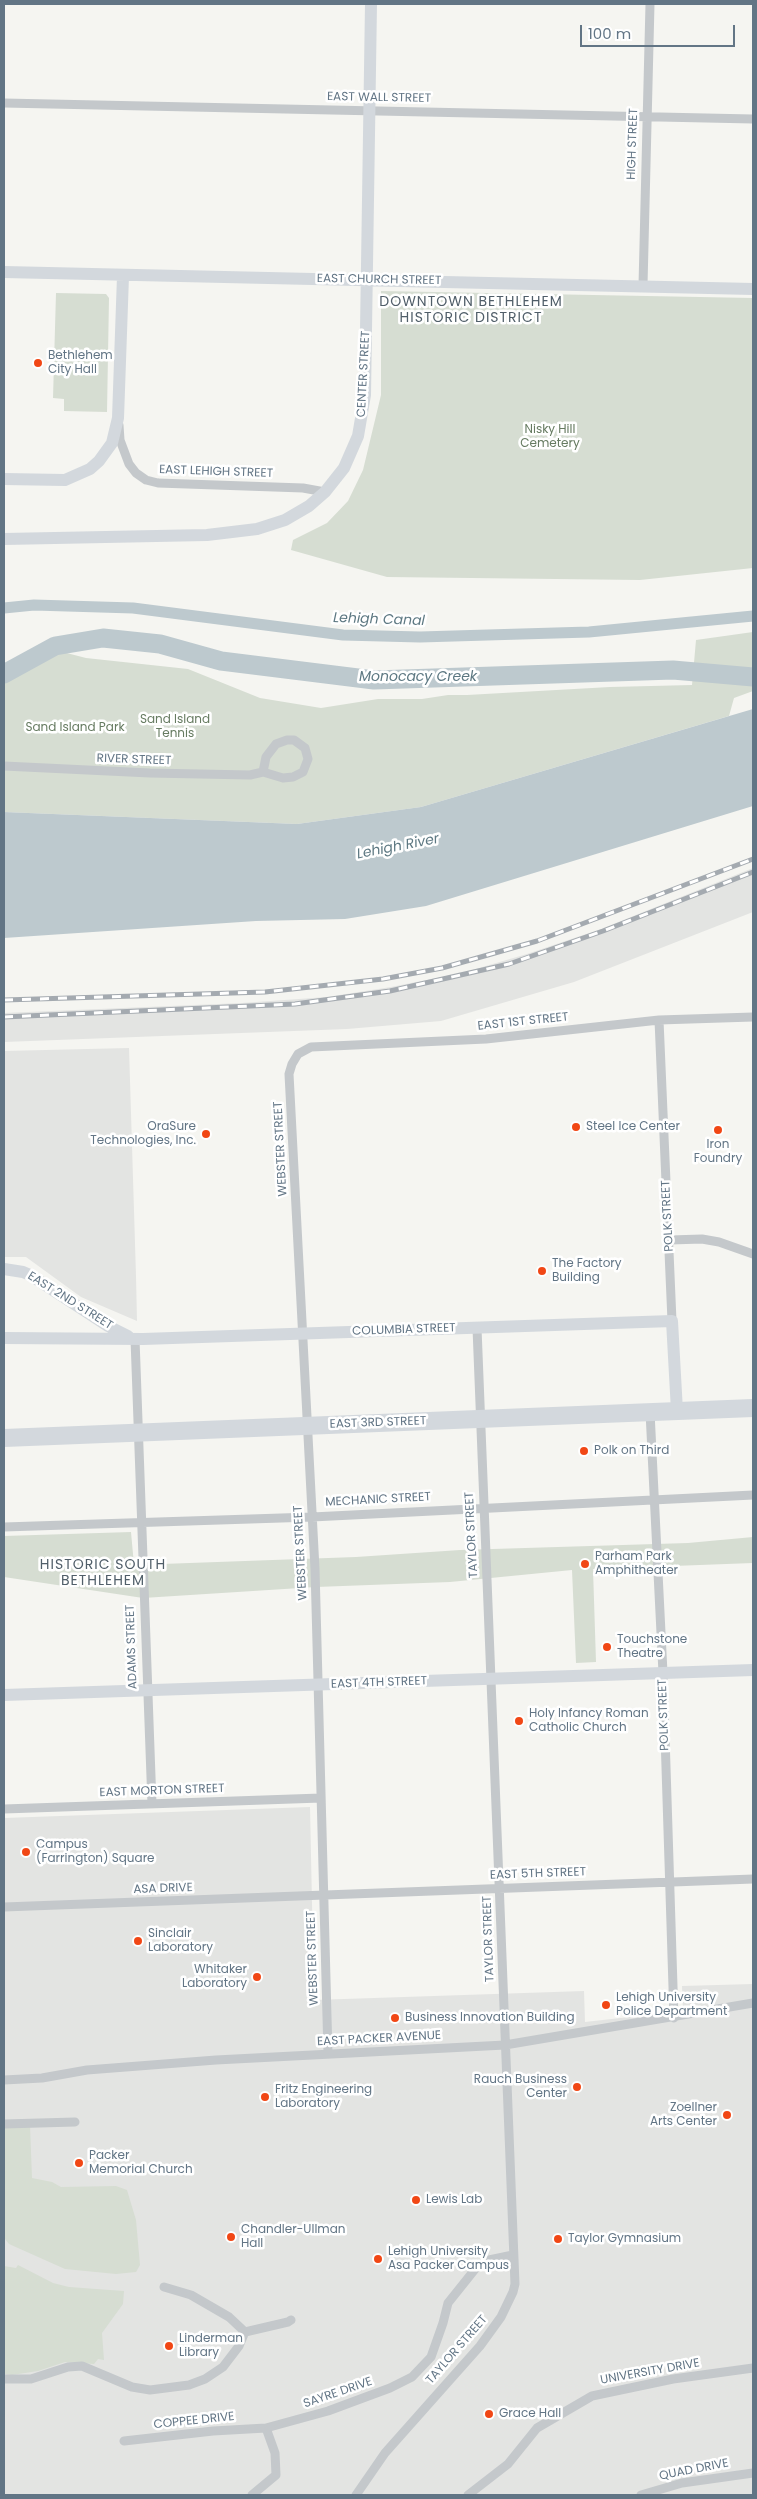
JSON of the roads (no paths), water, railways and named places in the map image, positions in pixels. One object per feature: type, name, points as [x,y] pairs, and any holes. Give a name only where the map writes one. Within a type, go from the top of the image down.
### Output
[{"type":"highway","name":"EAST 3RD STREET","points":[[4,1438],[753,1408]]},
{"type":"main road","name":"CENTER STREET","points":[[4,539],[200,535],[243,532],[285,520],[309,506],[325,492],[348,461],[361,421],[366,377],[371,4]]},
{"type":"main road","name":"EAST CHURCH STREET","points":[[4,272],[123,276],[643,285],[753,289]]},
{"type":"main road","points":[[4,479],[65,480],[90,469],[99,461],[112,443],[118,418],[123,276]]},
{"type":"main road","name":"EAST 2ND STREET","points":[[4,1268],[30,1275],[108,1326],[135,1339]]},
{"type":"main road","name":"COLUMBIA STREET","points":[[4,1338],[135,1339],[672,1320]]},
{"type":"main road","name":"POLK STREET","points":[[672,1320],[677,1411]]},
{"type":"main road","name":"EAST 4TH STREET","points":[[4,1696],[753,1670]]},
{"type":"street","name":"HIGH STREET","points":[[643,285],[650,4]]},
{"type":"street","name":"EAST WALL STREET","points":[[4,103],[753,119]]},
{"type":"street","name":"EAST LEHIGH STREET","points":[[118,418],[120,440],[126,458],[132,469],[146,480],[158,483],[303,488],[325,492]]},
{"type":"street","name":"RIVER STREET","points":[[4,766],[190,774],[250,775],[263,772],[283,778],[293,777],[303,772],[308,759],[306,748],[294,740],[282,741],[269,752],[263,772]]},
{"type":"street","name":"EAST 1ST STREET","points":[[298,1054],[311,1047],[486,1039],[659,1020],[753,1017]]},
{"type":"street","name":"POLK STREET","points":[[659,1020],[672,1320]]},
{"type":"street","name":"WEBSTER STREET","points":[[298,1054],[289,1074],[312,1517],[328,2054]]},
{"type":"street","points":[[670,1240],[702,1239],[753,1254]]},
{"type":"street","name":"TAYLOR STREET","points":[[356,2495],[385,2453],[480,2346],[502,2317],[515,2284],[477,1328]]},
{"type":"street","name":"ADAMS STREET","points":[[135,1339],[146,1690],[152,1804]]},
{"type":"street","name":"POLK STREET","points":[[650,1412],[662,1673],[674,2018]]},
{"type":"street","name":"MECHANIC STREET","points":[[4,1527],[312,1517],[753,1495]]},
{"type":"street","name":"EAST MORTON STREET","points":[[4,1809],[321,1798]]},
{"type":"street","name":"EAST 5TH STREET","points":[[324,1895],[753,1879]]},
{"type":"street","name":"ASA DRIVE","points":[[4,1906],[324,1895]]},
{"type":"street","name":"EAST PACKER AVENUE","points":[[4,2080],[42,2078],[87,2070],[328,2054],[505,2046],[753,2003]]},
{"type":"street","points":[[4,2124],[75,2122]]},
{"type":"street","name":"SAYRE DRIVE","points":[[266,2428],[328,2411],[390,2388],[412,2377],[431,2356],[444,2323],[448,2303],[483,2262],[513,2255]]},
{"type":"street","points":[[164,2287],[190,2295],[229,2317],[245,2332]]},
{"type":"street","points":[[245,2332],[291,2320]]},
{"type":"street","points":[[4,2379],[31,2379],[68,2367],[82,2366],[132,2387],[150,2390],[189,2385],[206,2379],[222,2367],[239,2346],[245,2332]]},
{"type":"street","name":"UNIVERSITY DRIVE","points":[[468,2495],[508,2464],[537,2428],[592,2396],[673,2379],[753,2368]]},
{"type":"street","points":[[252,2495],[276,2475],[275,2453],[266,2428]]},
{"type":"street","name":"COPPEE DRIVE","points":[[124,2441],[213,2431],[266,2428]]},
{"type":"street","name":"QUAD DRIVE","points":[[641,2495],[682,2483],[753,2473]]},
{"type":"water","name":"Lehigh River","points":[[753,709],[753,806],[426,906],[345,919],[256,921],[4,938],[4,812],[297,824],[421,807]]},
{"type":"waterway","name":"Lehigh Canal","points":[[4,608],[34,605],[133,608],[343,635],[420,637],[589,632],[753,616]]},
{"type":"waterway","name":"Monocacy Creek","points":[[4,674],[55,646],[103,638],[160,644],[221,661],[374,680],[673,670],[753,677]]},
{"type":"railway","points":[[4,1000],[265,992],[383,979],[442,968],[537,941],[753,859]]},
{"type":"railway","points":[[4,1017],[295,1004],[390,991],[509,964],[603,931],[753,872]]},
{"type":"place","name":"Bethlehem City Hall","points":[[38,363]]},
{"type":"place","name":"Steel Ice Center","points":[[576,1127]]},
{"type":"place","name":"Iron Foundry","points":[[718,1130]]},
{"type":"place","name":"OraSure Technologies, Inc.","points":[[206,1134]]},
{"type":"place","name":"The Factory Building","points":[[542,1271]]},
{"type":"place","name":"Polk on Third","points":[[584,1451]]},
{"type":"place","name":"Parham Park Amphitheater","points":[[585,1564]]},
{"type":"place","name":"Touchstone Theatre","points":[[607,1647]]},
{"type":"place","name":"Holy Infancy Roman Catholic Church","points":[[519,1721]]},
{"type":"place","name":"Campus (Farrington) Square","points":[[26,1852]]},
{"type":"place","name":"Sinclair Laboratory","points":[[138,1941]]},
{"type":"place","name":"Whitaker Laboratory","points":[[257,1977]]},
{"type":"place","name":"Lehigh University Police Department","points":[[606,2005]]},
{"type":"place","name":"Business Innovation Building","points":[[395,2018]]},
{"type":"place","name":"Rauch Business Center","points":[[577,2087]]},
{"type":"place","name":"Fritz Engineering Laboratory","points":[[265,2097]]},
{"type":"place","name":"Zoellner Arts Center","points":[[727,2115]]},
{"type":"place","name":"Packer Memorial Church","points":[[79,2163]]},
{"type":"place","name":"Lewis Lab","points":[[416,2200]]},
{"type":"place","name":"Chandler-Ullman Hall","points":[[231,2237]]},
{"type":"place","name":"Taylor Gymnasium","points":[[558,2239]]},
{"type":"place","name":"Lehigh University Asa Packer Campus","points":[[378,2259]]},
{"type":"place","name":"Linderman Library","points":[[169,2346]]},
{"type":"place","name":"Grace Hall","points":[[489,2414]]},
{"type":"district","name":"DOWNTOWN BETHLEHEM HISTORIC DISTRICT","points":[[471,310]]},
{"type":"district","name":"HISTORIC SOUTH BETHLEHEM","points":[[103,1574]]},
{"type":"park label","name":"Nisky Hill Cemetery","points":[[550,437]]},
{"type":"park label","name":"Sand Island Tennis","points":[[175,727]]},
{"type":"park label","name":"Sand Island Park","points":[[75,728]]}]
